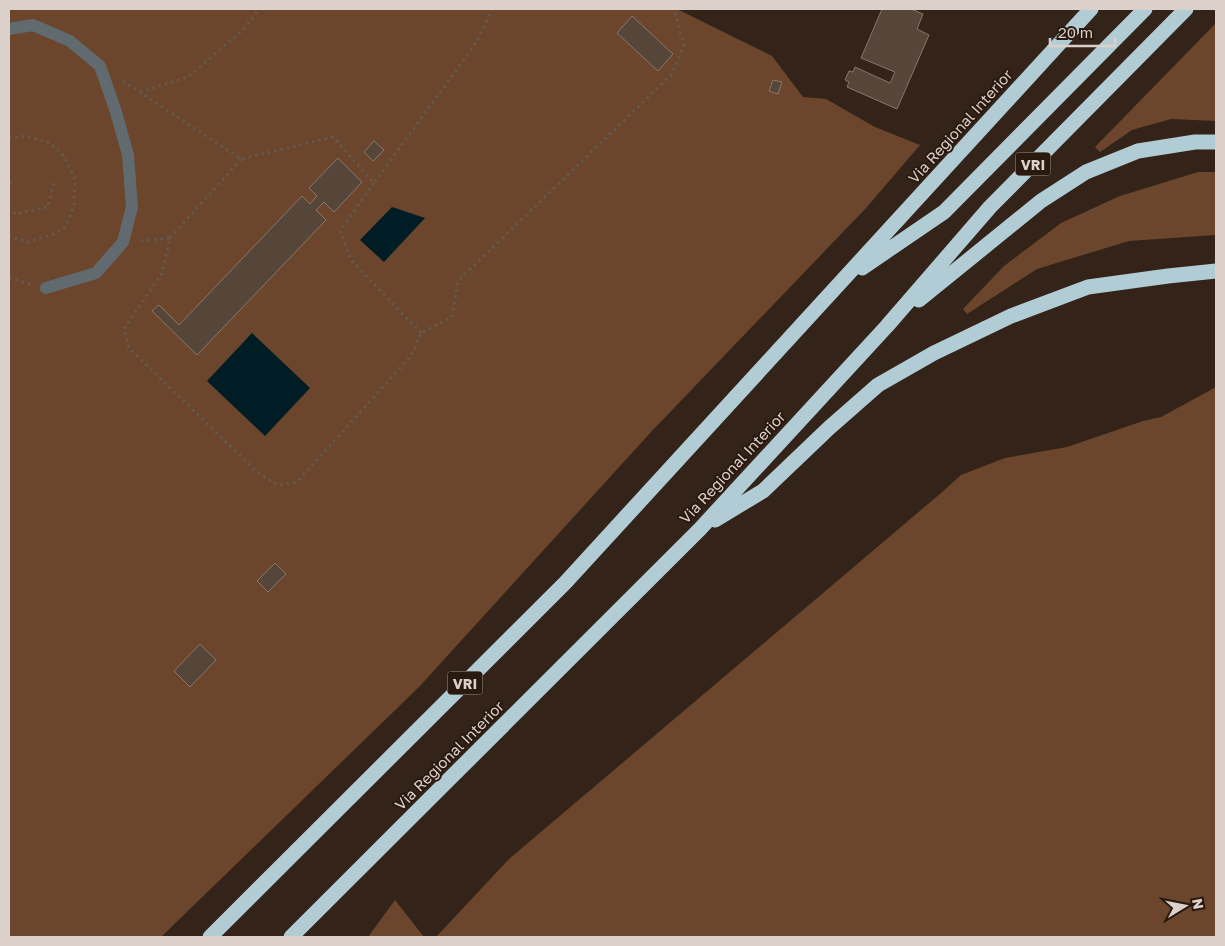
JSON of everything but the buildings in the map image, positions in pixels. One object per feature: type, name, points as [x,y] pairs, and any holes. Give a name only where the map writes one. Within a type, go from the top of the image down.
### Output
[{"type":"highway","name":"Via Regional Interior","points":[[210,937],[566,583],[1091,9]]},
{"type":"highway","points":[[840,283],[944,212],[1145,9]]},
{"type":"highway","name":"Via Regional Interior","points":[[292,937],[700,529],[886,326],[990,207],[1186,9]]},
{"type":"highway","points":[[886,326],[1042,201],[1086,172],[1138,151],[1195,142],[1216,142]]},
{"type":"highway","points":[[700,529],[763,491],[828,428],[878,385],[934,353],[1011,316],[1088,287],[1216,271]]},
{"type":"street","points":[[9,29],[33,25],[70,41],[100,66],[128,155],[132,208],[123,242],[96,273],[46,288]]},
{"type":"path","points":[[139,92],[188,77],[245,28],[259,9]]},
{"type":"path","points":[[421,333],[351,260],[340,231],[474,46],[493,9]]},
{"type":"path","points":[[374,183],[334,137],[241,159],[170,238],[162,273],[124,329],[129,348],[258,473],[278,485],[297,482],[411,356],[421,333],[452,317],[458,281],[672,74],[684,46],[674,9]]},
{"type":"path","points":[[100,66],[241,159]]},
{"type":"path","points":[[9,139],[27,136],[50,144],[64,156],[75,180],[74,206],[66,226],[54,234],[28,242],[9,236]]},
{"type":"path","points":[[9,207],[15,214],[48,207],[54,182]]},
{"type":"path","points":[[123,242],[170,238]]},
{"type":"path","points":[[9,278],[46,288]]},
{"type":"shaded area","points":[[9,9],[677,9],[772,56],[803,97],[826,99],[875,127],[920,145],[867,207],[651,432],[419,687],[161,937],[9,937]]},
{"type":"shaded area","points":[[1216,23],[1216,121],[1171,119],[1132,130],[1100,152],[1095,147]]},
{"type":"shaded area","points":[[1198,172],[1216,172],[1216,235],[1129,241],[1037,269],[967,314],[963,309],[1004,266],[1061,223],[1120,196]]},
{"type":"shaded area","points":[[1216,387],[1216,937],[436,937],[509,859],[961,475],[1005,458],[1067,447],[1143,421],[1161,417]]},
{"type":"shaded area","points":[[395,900],[424,937],[368,937]]},
{"type":"water","points":[[392,207],[425,218],[384,262],[360,240]]},
{"type":"water","points":[[252,333],[310,388],[265,436],[207,381]]}]
